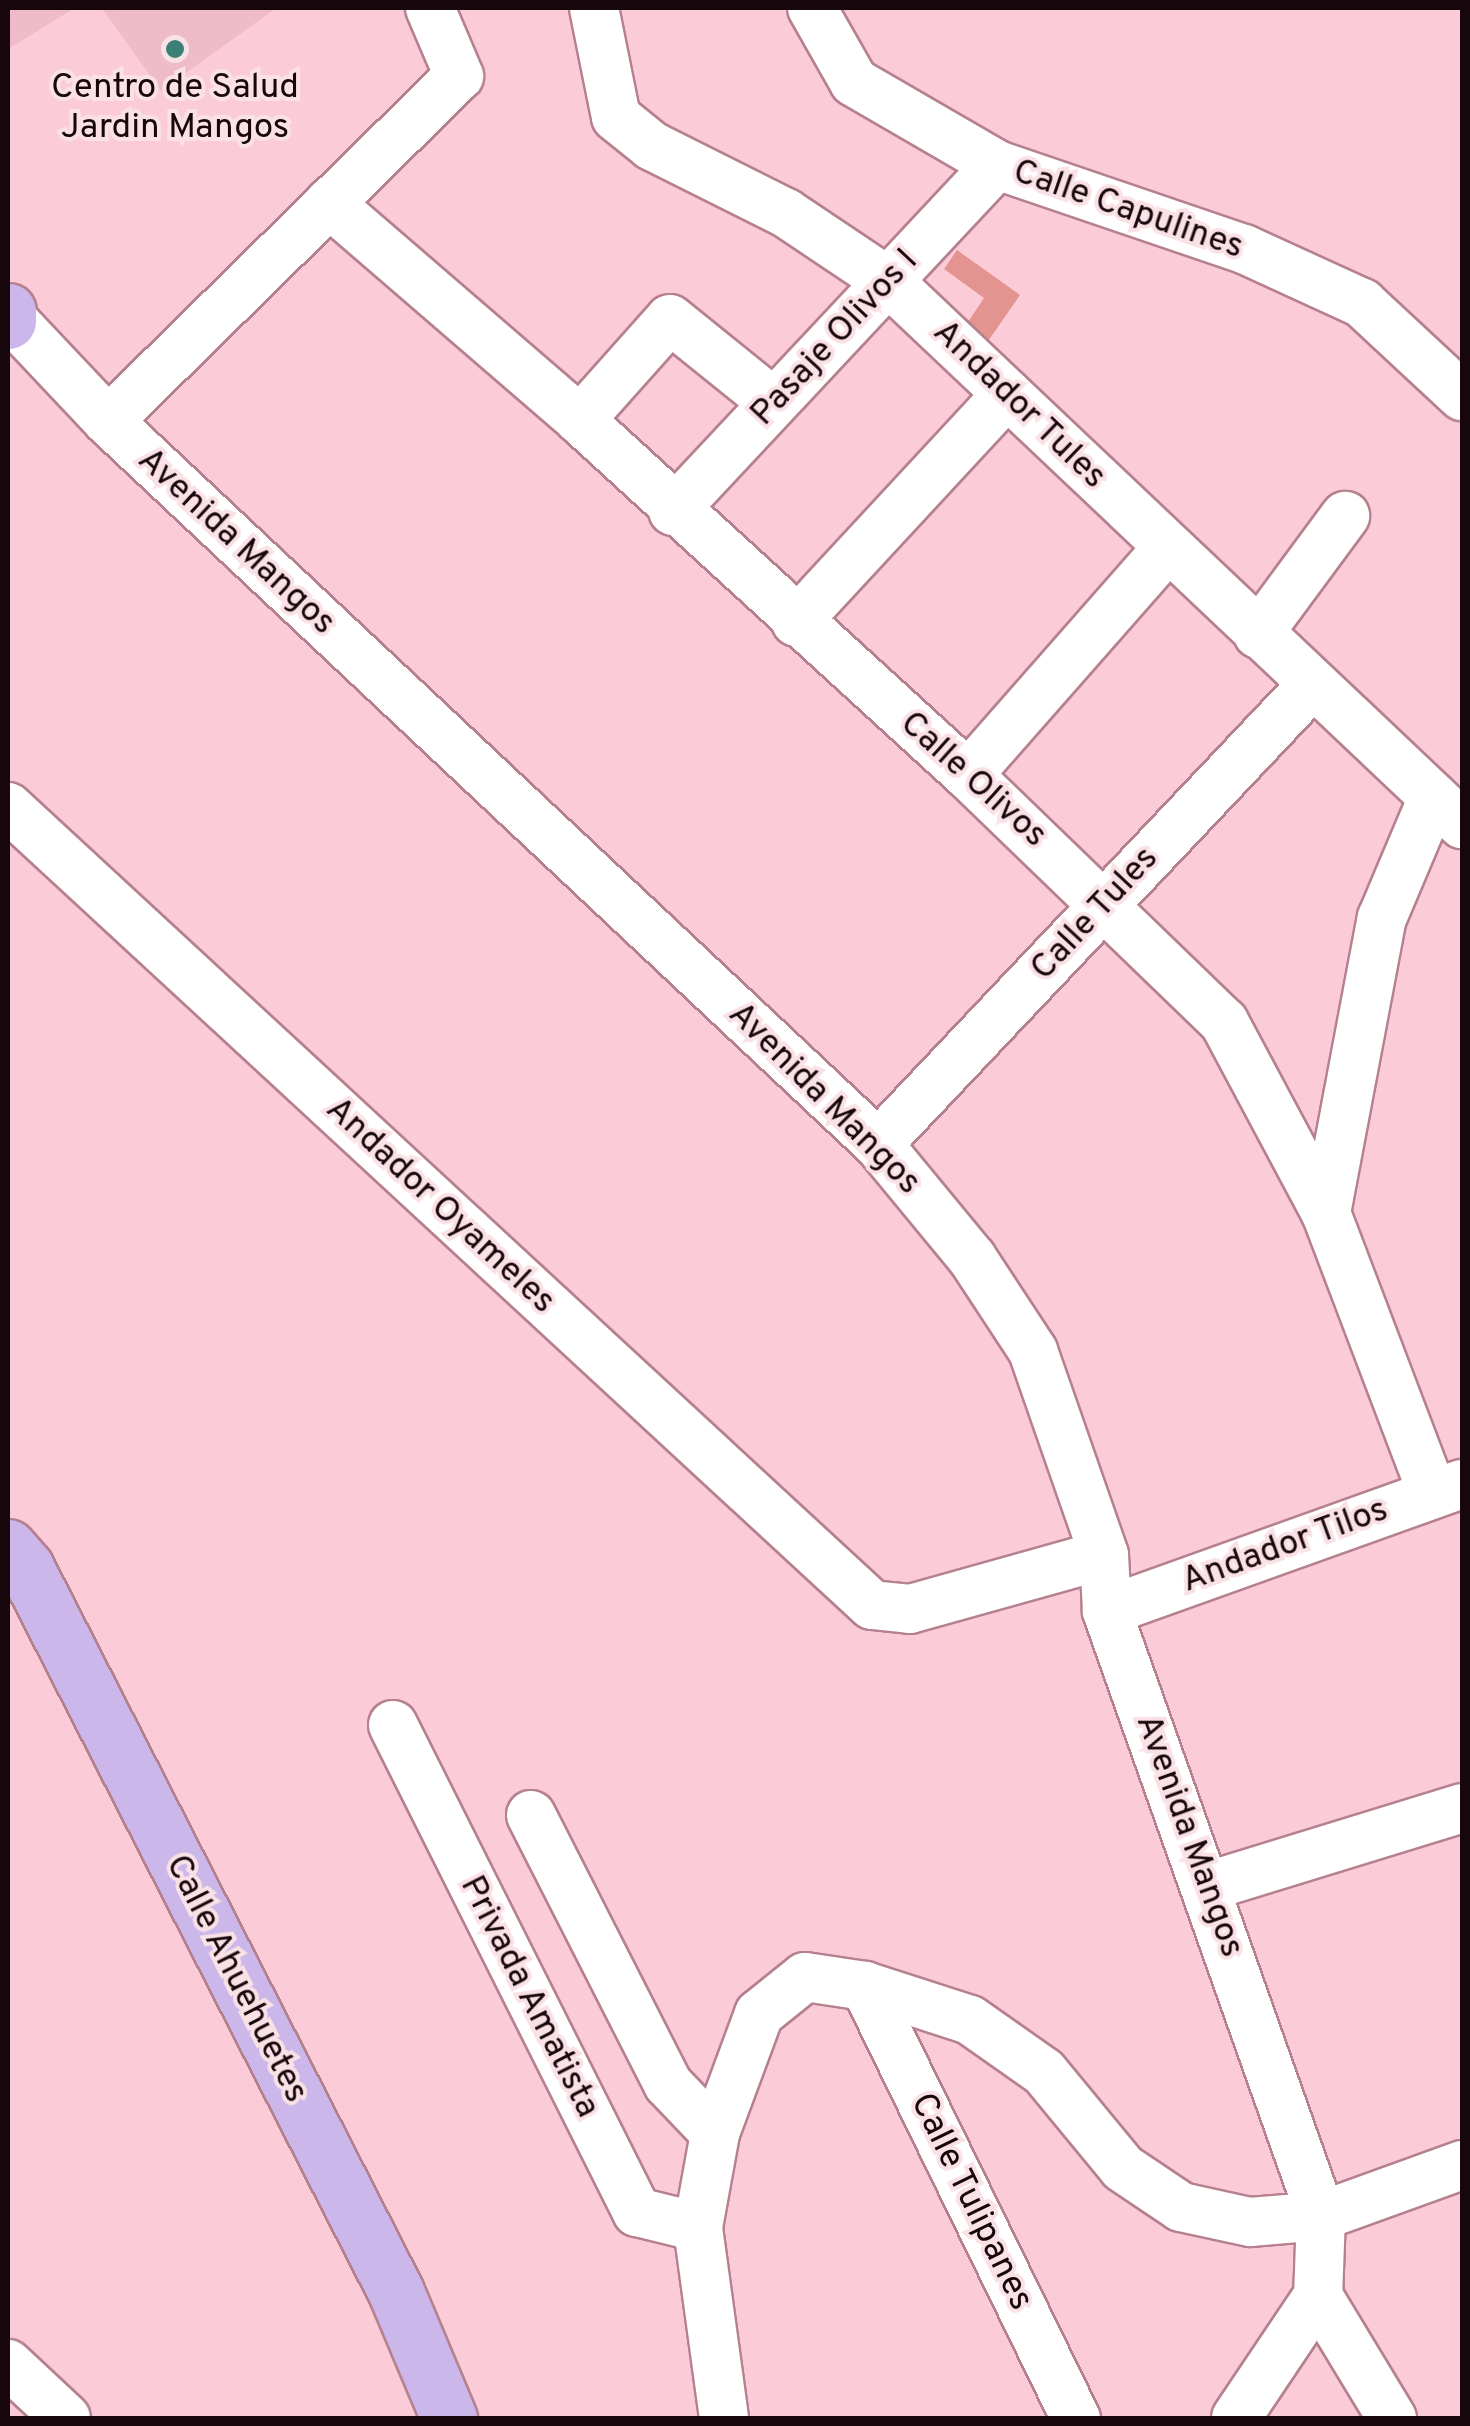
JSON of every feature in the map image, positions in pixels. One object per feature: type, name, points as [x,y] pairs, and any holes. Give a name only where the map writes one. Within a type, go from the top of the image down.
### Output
[{"type":"main road","name":"Calle Ahuehuetes","points":[[8,1547],[26,1568],[396,2292],[448,2418]]},
{"type":"street","name":"Avenida Mangos","points":[[108,421],[458,76],[430,8]]},
{"type":"street","name":"Andador Tules","points":[[594,8],[616,117],[652,146],[786,213],[889,282],[1448,811]]},
{"type":"street","name":"Calle Capulines","points":[[812,8],[854,82],[997,165],[1244,249],[1362,302],[1462,396]]},
{"type":"street","name":"Pasaje Olivos I","points":[[674,511],[997,165]]},
{"type":"street","name":"Calle Olivos","points":[[329,203],[580,420],[674,511],[968,774],[1107,902],[1224,1022],[1326,1213],[1447,1488]]},
{"type":"street","name":"Avenida Mangos","points":[[8,317],[108,421],[878,1144],[972,1258],[1033,1351],[1104,1555],[1108,1611],[1209,1886],[1321,2216],[1318,2296]]},
{"type":"street","points":[[580,420],[670,319],[773,402]]},
{"type":"street","points":[[796,622],[1007,394]]},
{"type":"street","points":[[1258,634],[1345,516]]},
{"type":"street","points":[[968,774],[1168,547]]},
{"type":"street","name":"Calle Tules","points":[[878,1144],[1312,684]]},
{"type":"street","name":"Andador Oyameles","points":[[8,807],[872,1605],[910,1610],[1104,1555]]},
{"type":"street","points":[[1326,1213],[1382,918],[1448,811]]},
{"type":"street","name":"Andador Tilos","points":[[1108,1611],[1447,1488]]},
{"type":"street","name":"Privada Amatista","points":[[394,1726],[637,2212],[698,2227]]},
{"type":"street","points":[[1209,1886],[1462,1808]]},
{"type":"street","points":[[530,1815],[668,2084],[715,2133]]},
{"type":"street","points":[[724,2418],[698,2227],[715,2133],[759,2014],[805,1977],[865,1986],[970,2020],[1044,2072],[1122,2168],[1182,2207],[1250,2222],[1321,2216],[1462,2166]]},
{"type":"street","name":"Calle Tulipanes","points":[[865,1986],[1076,2418]]},
{"type":"street","points":[[1236,2418],[1318,2296],[1392,2418]]},
{"type":"street","points":[[8,2364],[66,2418]]},
{"type":"shaded area","points":[[8,8],[75,8],[8,49]]},
{"type":"shaded area","name":"Centro de Salud Jardin Mangos","points":[[102,8],[276,8],[161,91]]},
{"type":"building","points":[[957,250],[1020,295],[986,344],[964,328],[984,298],[944,269]]},
{"type":"place","name":"Centro de Salud Jardin Mangos","points":[[175,49]]}]
